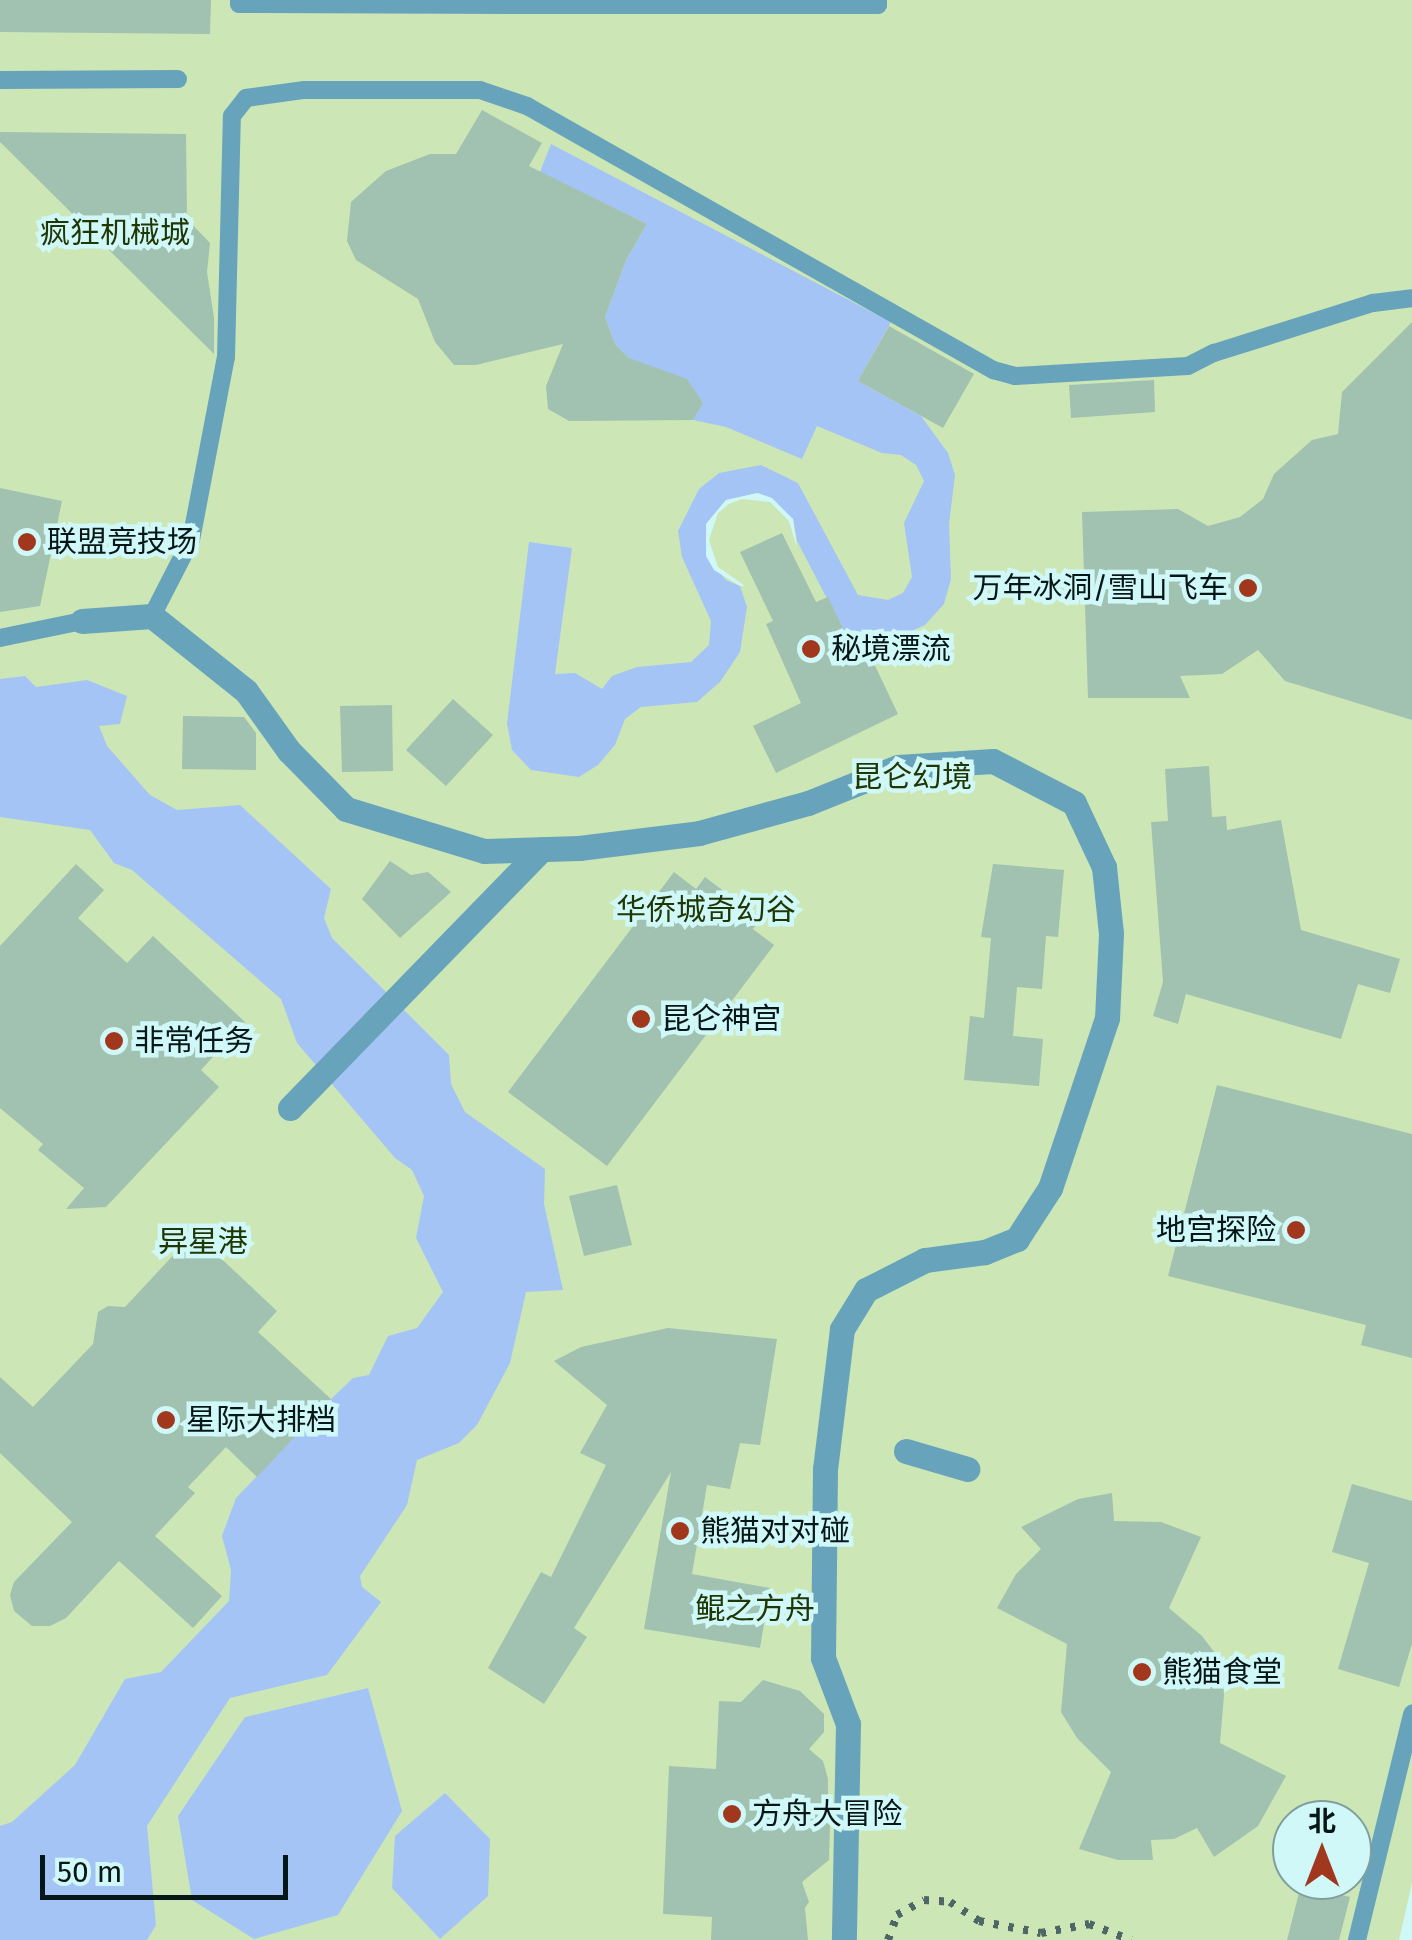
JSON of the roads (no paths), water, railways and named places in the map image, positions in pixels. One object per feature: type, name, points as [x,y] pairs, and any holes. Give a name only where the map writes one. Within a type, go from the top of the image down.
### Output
[{"type":"street","points":[[82,621],[152,616],[246,690],[288,751],[346,809],[484,851],[699,833],[808,803],[898,767],[993,761],[1074,803],[1104,867],[1111,934],[1106,1018],[1050,1188],[1017,1240],[984,1252],[925,1260],[866,1290],[842,1328],[825,1469],[823,1658],[848,1724],[844,1940]]},
{"type":"street","points":[[290,1108],[542,849]]},
{"type":"street","points":[[906,1451],[967,1469]]},
{"type":"lane","points":[[239,0],[878,4],[878,0]]},
{"type":"lane","points":[[0,80],[178,79]]},
{"type":"lane","points":[[152,616],[191,540],[226,357],[232,116],[246,98],[304,90],[480,90],[527,106],[993,370],[1015,376],[1188,366],[1214,353],[1372,302],[1412,298]]},
{"type":"lane","points":[[0,638],[82,621]]},
{"type":"lane","points":[[1357,1940],[1412,1714]]},
{"type":"water","points":[[551,144],[891,322],[858,381],[921,416],[948,453],[955,475],[949,524],[951,579],[944,604],[925,625],[889,641],[849,641],[797,541],[793,519],[758,493],[726,500],[706,524],[706,556],[726,580],[740,586],[747,607],[740,652],[720,682],[697,702],[641,707],[625,719],[615,745],[598,765],[579,777],[531,770],[512,750],[507,723],[529,542],[572,548],[555,674],[575,673],[602,689],[612,676],[637,667],[691,662],[709,645],[711,621],[682,557],[678,531],[699,489],[719,473],[761,465],[798,483],[858,595],[888,600],[903,593],[912,577],[904,523],[924,481],[916,465],[901,455],[882,453],[817,426],[802,459],[726,427],[693,420],[703,402],[629,358],[615,344],[605,317],[626,260],[647,224],[540,172]]},
{"type":"water","points":[[25,676],[36,687],[87,680],[127,696],[120,724],[99,726],[107,746],[150,795],[177,810],[240,805],[331,889],[324,918],[332,938],[449,1055],[451,1084],[465,1112],[545,1169],[544,1204],[563,1290],[526,1292],[510,1363],[477,1425],[459,1443],[417,1460],[407,1505],[360,1576],[362,1587],[381,1602],[327,1675],[230,1698],[147,1826],[156,1925],[147,1940],[0,1940],[0,1826],[12,1822],[75,1765],[125,1679],[161,1672],[229,1601],[231,1570],[222,1536],[236,1498],[353,1378],[369,1375],[388,1336],[417,1328],[443,1292],[416,1238],[424,1196],[412,1170],[395,1158],[297,1043],[281,999],[132,870],[114,863],[90,830],[0,817],[0,679]]},
{"type":"water","points":[[368,1688],[402,1811],[338,1915],[254,1939],[192,1900],[178,1816],[245,1717]]},
{"type":"water","points":[[445,1793],[490,1839],[488,1896],[440,1939],[392,1888],[395,1836]]},
{"type":"railway","points":[[888,1940],[897,1915],[924,1900],[950,1902],[979,1921],[1041,1933],[1089,1924],[1131,1940]]},
{"type":"place","name":"联盟竞技场","points":[[27,542]]},
{"type":"place","name":"万年冰洞/雪山飞车","points":[[1248,588]]},
{"type":"place","name":"秘境漂流","points":[[811,649]]},
{"type":"place","name":"昆仑神宫","points":[[641,1019]]},
{"type":"place","name":"非常任务","points":[[114,1041]]},
{"type":"place","name":"地宫探险","points":[[1296,1230]]},
{"type":"place","name":"星际大排档","points":[[166,1420]]},
{"type":"place","name":"熊猫对对碰","points":[[680,1531]]},
{"type":"place","name":"熊猫食堂","points":[[1142,1672]]},
{"type":"place","name":"方舟大冒险","points":[[732,1814]]},
{"type":"park label","name":"疯狂机械城","points":[[115,233]]},
{"type":"park label","name":"昆仑幻境","points":[[912,777]]},
{"type":"park label","name":"华侨城奇幻谷","points":[[706,910]]},
{"type":"park label","name":"异星港","points":[[203,1242]]},
{"type":"park label","name":"鲲之方舟","points":[[755,1609]]}]
